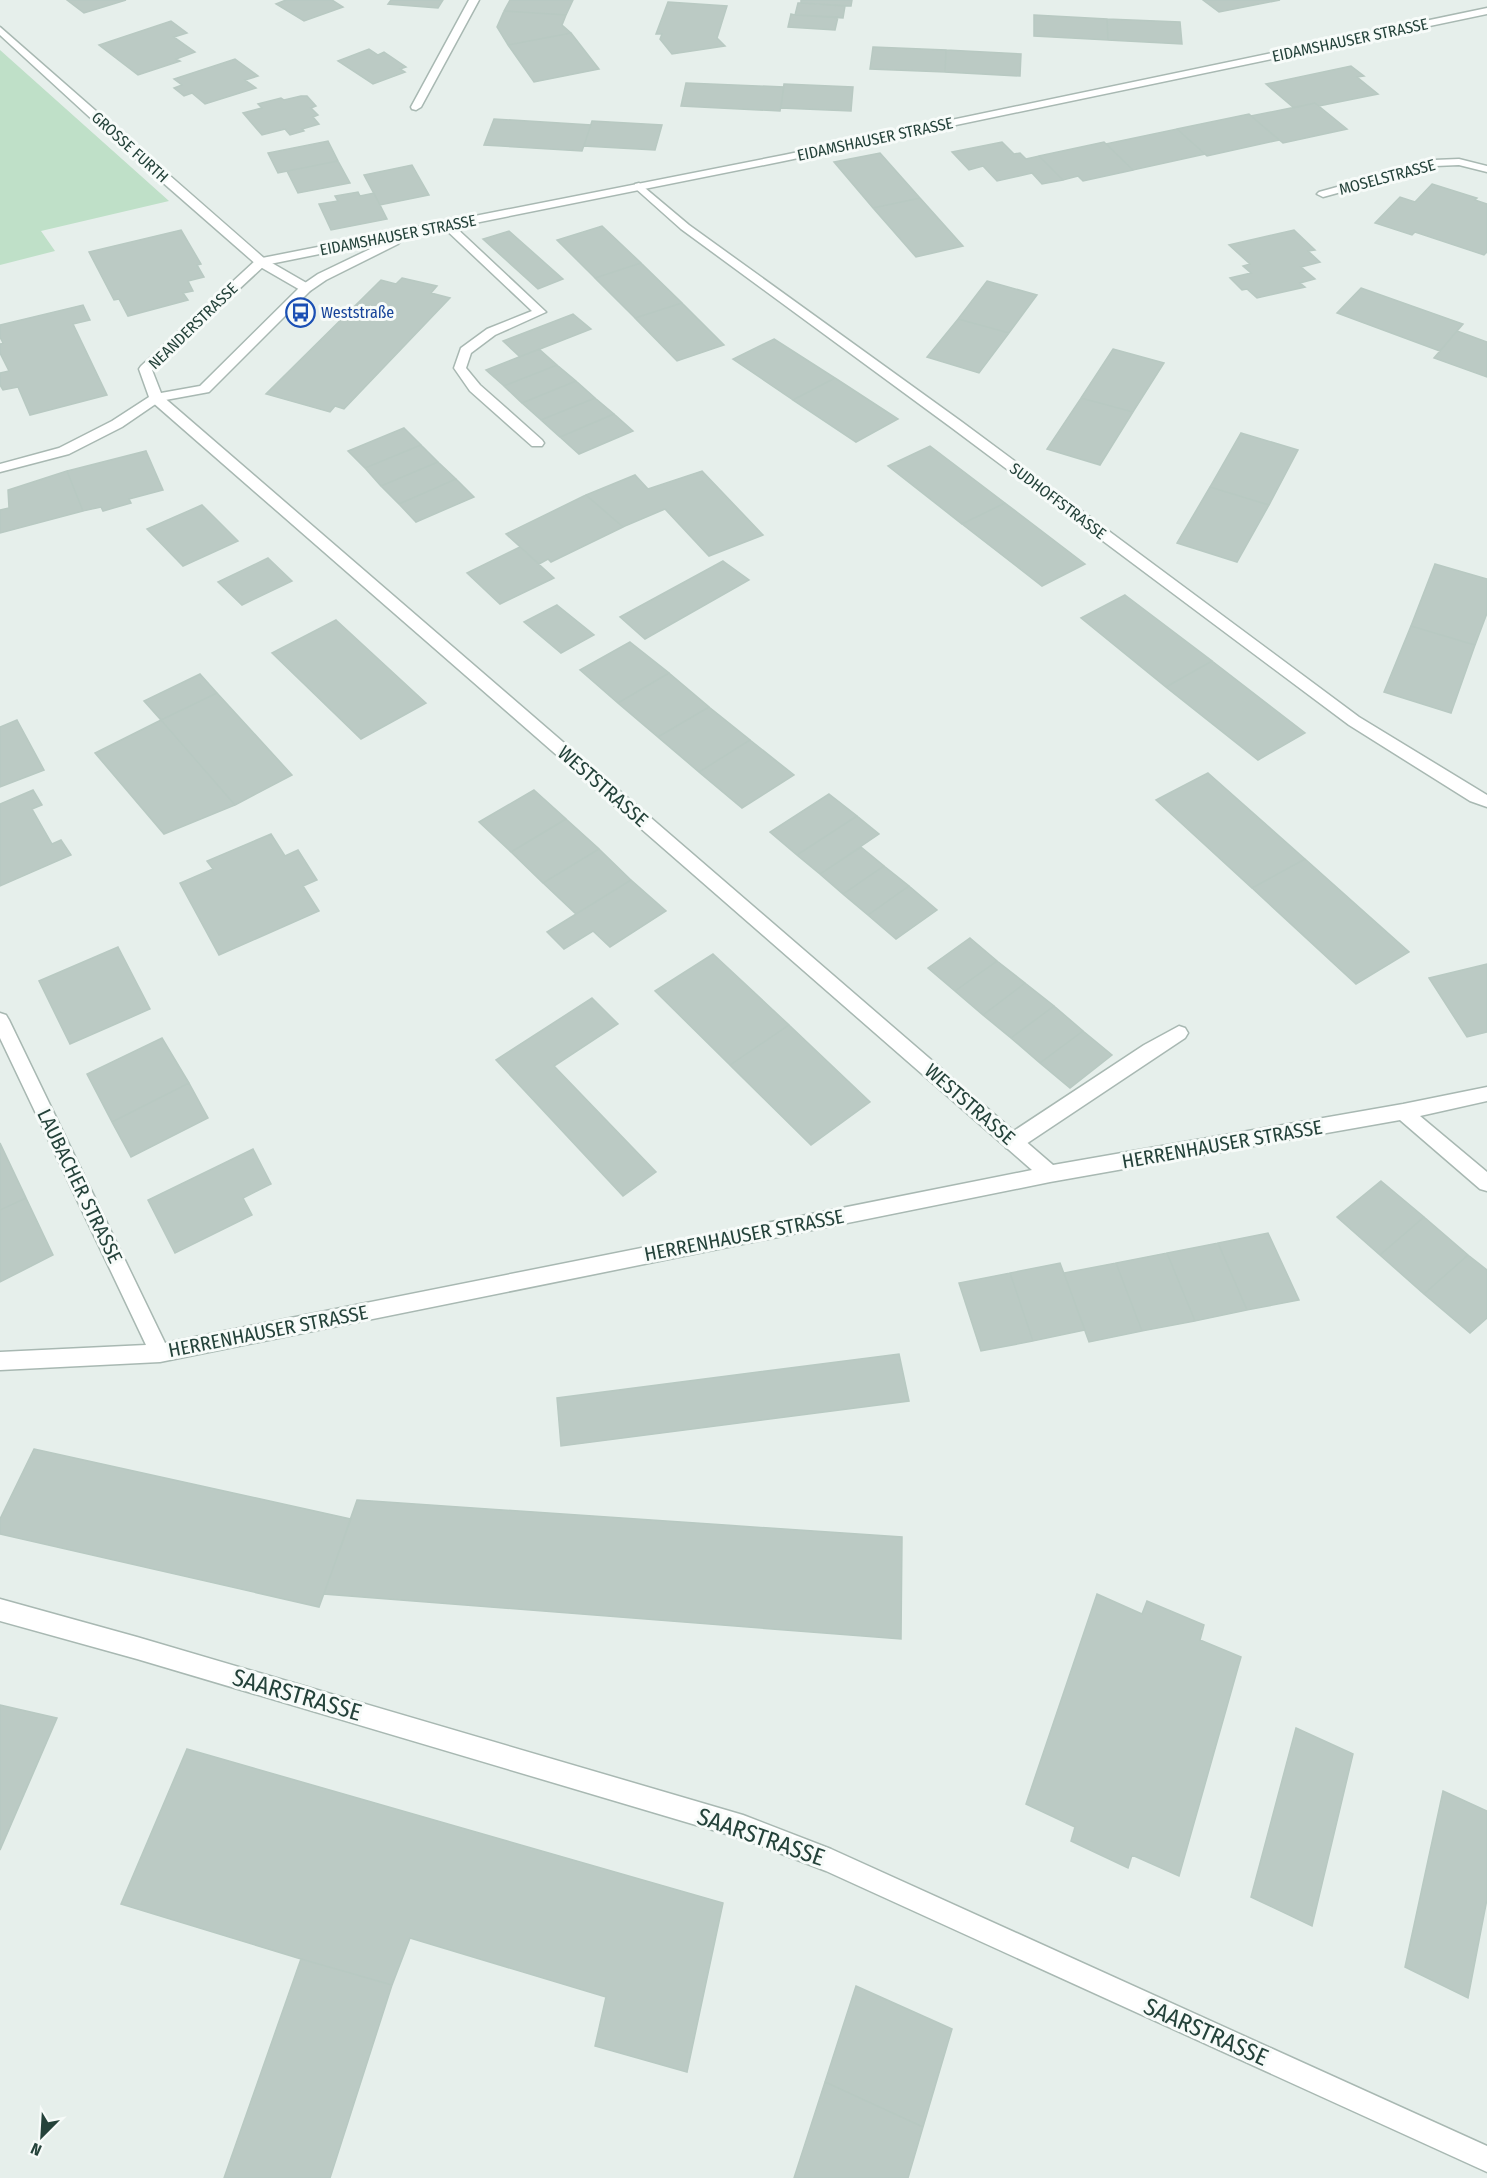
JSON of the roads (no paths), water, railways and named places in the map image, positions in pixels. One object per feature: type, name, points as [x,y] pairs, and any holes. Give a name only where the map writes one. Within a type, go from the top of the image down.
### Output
[{"type":"street","points":[[416,107],[474,0]]},
{"type":"street","name":"EIDAMSHAUSER STRASSE","points":[[261,262],[1487,11]]},
{"type":"street","name":"GROSSE FURTH","points":[[0,30],[125,144],[261,262],[306,288]]},
{"type":"street","name":"MOSELSTRASSE","points":[[1323,194],[1434,163],[1459,162],[1487,169]]},
{"type":"street","name":"SUDHOFFSTRASSE","points":[[639,186],[685,227],[957,425],[1354,720],[1476,797],[1487,801]]},
{"type":"street","points":[[447,225],[540,312],[490,332],[465,351],[460,368],[475,388],[537,443]]},
{"type":"street","name":"NEANDERSTRASSE","points":[[0,468],[64,451],[117,424],[156,398],[204,389],[306,288],[322,277],[415,232]]},
{"type":"street","name":"NEANDERSTRASSE","points":[[156,398],[145,369],[261,262]]},
{"type":"street","name":"WESTSTRASSE","points":[[156,398],[1050,1174]]},
{"type":"street","name":"LAUBACHER STRASSE","points":[[0,1020],[160,1353]]},
{"type":"street","points":[[1013,1142],[1179,1033]]},
{"type":"street","name":"HERRENHAUSER STRASSE","points":[[0,1361],[160,1353],[1050,1174],[1403,1112],[1487,1094]]},
{"type":"street","points":[[1403,1112],[1487,1183]]},
{"type":"street","name":"SAARSTRASSE","points":[[0,1610],[137,1648],[743,1827],[831,1861],[1487,2159]]},
{"type":"place","name":"Weststraße","points":[[300,312]]}]
